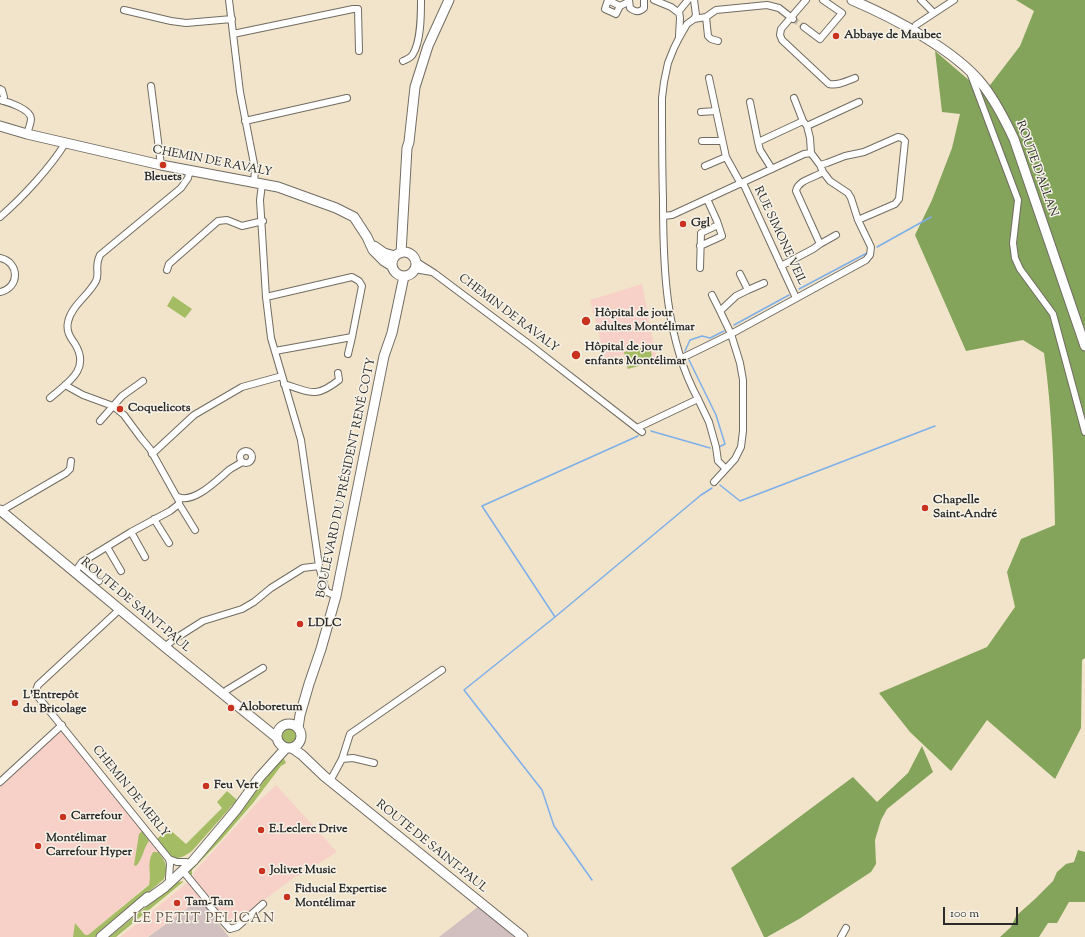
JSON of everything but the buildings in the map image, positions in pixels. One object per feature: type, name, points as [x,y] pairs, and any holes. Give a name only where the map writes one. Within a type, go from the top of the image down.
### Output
[{"type":"street","points":[[229,0],[240,92],[258,183],[270,338],[301,440],[319,566],[324,588],[327,592],[336,596]]},
{"type":"street","points":[[402,61],[409,58],[413,54],[419,33],[421,0]]},
{"type":"street","points":[[370,242],[380,250],[401,254],[411,255],[415,265],[409,274],[398,272],[392,261],[401,254],[407,148],[409,142],[415,87],[428,46],[449,0]]},
{"type":"street","points":[[608,0],[619,7],[629,4],[636,12],[642,10],[645,5],[644,0]]},
{"type":"street","points":[[654,0],[671,7],[682,9],[690,5],[693,15]]},
{"type":"street","points":[[694,0],[693,15],[679,38],[668,63],[662,98],[663,251],[667,294],[680,359],[688,380],[709,422],[718,460],[726,469]]},
{"type":"street","points":[[806,0],[781,29],[780,35],[782,40],[825,82],[833,85],[855,78]]},
{"type":"street","points":[[804,27],[820,39],[842,13],[823,0]]},
{"type":"street","name":"ROUTE D'ALLAN","points":[[852,0],[893,20],[936,45],[969,71],[988,92],[1006,122],[1014,139],[1085,346]]},
{"type":"street","points":[[921,0],[933,12]]},
{"type":"street","points":[[916,25],[933,12],[954,0]]},
{"type":"street","points":[[693,15],[705,17],[716,10],[767,5],[779,8],[792,18]]},
{"type":"street","points":[[233,34],[358,9],[359,51]]},
{"type":"street","points":[[682,9],[685,22],[693,15]]},
{"type":"street","points":[[679,38],[682,9]]},
{"type":"street","points":[[124,10],[186,23],[232,19]]},
{"type":"street","points":[[705,17],[708,36],[710,39],[718,40]]},
{"type":"street","points":[[969,71],[1018,200],[1013,243],[1015,258],[1020,269],[1053,314],[1085,432]]},
{"type":"street","name":"RUE SIMONE VEIL","points":[[709,78],[726,157],[741,184],[744,185],[796,298]]},
{"type":"street","points":[[151,86],[161,165]]},
{"type":"street","points":[[0,89],[2,90],[4,97],[2,101],[25,110],[30,114],[31,119],[27,134]]},
{"type":"street","points":[[245,121],[346,98]]},
{"type":"street","points":[[680,359],[731,334],[866,260],[872,251],[870,243],[858,220],[848,193],[830,180],[811,153],[810,138],[794,98]]},
{"type":"street","points":[[750,102],[760,150],[772,169]]},
{"type":"street","points":[[758,142],[859,102]]},
{"type":"street","points":[[701,112],[716,111]]},
{"type":"street","name":"CHEMIN DE RAVALY","points":[[0,126],[27,134],[161,165],[258,183],[278,188],[336,208],[354,217],[376,254],[398,272]]},
{"type":"street","points":[[820,165],[827,164],[845,156],[864,152],[898,137],[905,141],[899,200],[896,204],[858,220]]},
{"type":"street","points":[[702,142],[722,140]]},
{"type":"street","points":[[0,217],[23,195],[49,165],[66,142]]},
{"type":"street","points":[[663,216],[672,215],[804,154],[811,153]]},
{"type":"street","points":[[705,166],[726,157]]},
{"type":"street","points":[[50,398],[78,372],[80,362],[77,348],[69,337],[68,322],[71,314],[96,281],[97,261],[100,255],[181,188],[188,178],[190,170]]},
{"type":"street","points":[[820,244],[796,191],[800,184],[823,172]]},
{"type":"street","points":[[700,246],[722,236],[707,199]]},
{"type":"street","points":[[167,270],[169,264],[218,221],[227,220],[242,226],[262,221]]},
{"type":"street","points":[[700,268],[701,233],[718,225]]},
{"type":"street","points":[[781,266],[836,235]]},
{"type":"street","points":[[0,258],[6,260],[12,265],[15,275],[14,282],[10,288],[0,292]]},
{"type":"street","name":"CHEMIN DE RAVALY","points":[[415,265],[434,273],[640,430],[698,399]]},
{"type":"street","name":"BOULEVARD DU PRÉSIDENT RENÉ COTY","points":[[298,728],[300,715],[336,596],[384,356],[398,272]]},
{"type":"street","points":[[740,274],[748,290]]},
{"type":"street","points":[[266,297],[352,277],[359,281],[362,286],[348,354]]},
{"type":"street","points":[[720,311],[736,296],[764,283]]},
{"type":"street","points":[[712,295],[731,334],[740,363],[743,380],[743,431],[741,447],[735,459],[714,482]]},
{"type":"street","points":[[275,351],[352,337]]},
{"type":"street","points":[[284,384],[312,393],[322,391],[339,380],[338,373]]},
{"type":"street","points":[[152,454],[194,415],[242,387],[282,376]]},
{"type":"street","points":[[100,421],[126,391],[143,381]]},
{"type":"street","points":[[65,385],[83,395],[114,406],[124,415],[152,454],[178,497],[179,504],[195,530]]},
{"type":"street","points":[[1,510],[66,473],[70,469],[71,461]]},
{"type":"street","points":[[178,497],[186,499],[206,489],[242,462]]},
{"type":"street","points":[[99,581],[78,568],[82,562],[130,532],[170,511],[179,504]]},
{"type":"street","name":"ROUTE DE SAINT-PAUL","points":[[1,510],[78,568],[120,610],[256,720],[277,739]]},
{"type":"street","points":[[154,519],[169,543]]},
{"type":"street","points":[[130,532],[145,557]]},
{"type":"street","points":[[107,547],[121,571]]},
{"type":"street","points":[[165,647],[178,636],[203,621],[242,609],[254,602],[271,588],[303,568],[319,566]]},
{"type":"street","name":"CHEMIN DE MERLY","points":[[120,610],[38,685],[35,692],[169,859]]},
{"type":"street","points":[[224,694],[227,690],[263,668]]},
{"type":"street","points":[[327,778],[342,759],[350,734],[442,670]]},
{"type":"street","name":"BOULEVARD DU PRÉSIDENT RENÉ COTY","points":[[283,725],[297,710],[309,684]]},
{"type":"street","name":"ROUTE DE SAINT-PAUL","points":[[256,720],[270,726],[283,725]]},
{"type":"street","points":[[260,778],[277,739],[277,731],[283,725],[291,724],[298,728],[301,736],[297,746],[289,748],[281,746],[277,739]]},
{"type":"street","points":[[0,782],[62,725]]},
{"type":"street","name":"ROUTE DE SAINT-PAUL","points":[[300,741],[312,762],[327,778]]},
{"type":"street","points":[[144,902],[169,878],[193,861],[236,810],[260,778],[289,748]]},
{"type":"street","name":"ROUTE DE SAINT-PAUL","points":[[289,748],[302,755],[327,778],[523,937]]},
{"type":"street","points":[[342,759],[353,758],[374,763]]},
{"type":"street","points":[[169,878],[169,859],[184,866],[206,899],[207,903],[230,929],[237,927],[263,904]]},
{"type":"street","points":[[101,937],[165,887],[184,866]]},
{"type":"street","points":[[841,937],[846,928]]},
{"type":"shaded area","points":[[642,284],[657,361],[627,369],[623,355],[605,359],[590,300]]},
{"type":"shaded area","points":[[60,731],[65,732],[163,857],[165,864],[162,873],[86,937],[0,937],[0,785]]},
{"type":"shaded area","points":[[276,785],[337,852],[299,876],[296,876],[234,923],[226,921],[200,899],[147,937],[120,937],[187,883],[196,870],[257,803]]},
{"type":"shaded area","points":[[200,899],[229,937],[148,937]]},
{"type":"shaded area","points":[[479,906],[514,937],[439,937]]},
{"type":"green space","points":[[1016,0],[1085,0],[1085,658],[1082,660],[1081,728],[1055,779],[987,720],[951,771],[910,732],[879,693],[987,647],[1015,607],[1007,572],[1021,539],[1055,525],[1052,439],[1044,353],[1023,340],[966,351],[915,235],[932,200],[952,148],[960,114],[942,112],[935,51],[984,93],[1020,46],[1034,11]]},
{"type":"green space","points":[[173,296],[192,309],[185,318],[167,306]]},
{"type":"green space","points":[[650,346],[653,362],[628,369],[624,352]]},
{"type":"green space","points":[[288,728],[294,730],[296,736],[294,742],[288,744],[282,742],[280,736],[282,730]]},
{"type":"green space","points":[[922,746],[933,772],[887,809],[881,820],[875,840],[876,864],[871,872],[799,919],[767,937],[764,937],[731,868],[853,777],[877,802],[908,773]]},
{"type":"green space","points":[[281,758],[284,759],[286,763],[281,766],[253,803],[221,840],[192,870],[192,875],[190,874],[189,871],[191,866],[238,815]]},
{"type":"green space","points":[[227,791],[237,800],[192,851],[180,857],[172,857],[157,839],[168,828],[186,844],[222,808],[217,802]]},
{"type":"green space","points":[[142,831],[149,841],[136,866],[134,865],[139,834]]},
{"type":"green space","points":[[1078,850],[1085,852],[1085,902],[1069,902],[1057,923],[1048,923],[1039,937],[1000,937],[1011,927],[1016,916],[1053,881],[1057,872],[1066,864],[1074,862]]},
{"type":"green space","points":[[153,852],[158,852],[163,859],[166,867],[164,879],[95,937],[73,937],[75,923],[85,935],[88,935],[149,885],[149,864]]},
{"type":"green space","points":[[183,881],[116,937],[109,937],[175,883]]},
{"type":"waterway","points":[[877,247],[931,217]]},
{"type":"waterway","points":[[799,289],[867,253]]},
{"type":"waterway","points":[[734,325],[789,295]]},
{"type":"waterway","points":[[685,351],[690,340],[702,336],[710,338],[724,331]]},
{"type":"waterway","points":[[689,360],[716,415],[725,444],[719,447]]},
{"type":"waterway","points":[[720,485],[740,501],[935,426]]},
{"type":"waterway","points":[[651,431],[710,448]]},
{"type":"waterway","points":[[592,880],[554,826],[542,790],[464,690],[555,617],[482,506],[638,436]]},
{"type":"waterway","points":[[555,617],[701,495],[712,488]]},
{"type":"tunnel","points":[[793,19],[804,27]]},
{"type":"place","name":"Abbaye de Maubec","points":[[836,36]]},
{"type":"place","name":"Bleuets","points":[[163,165]]},
{"type":"place","name":"Ggl","points":[[683,224]]},
{"type":"place","name":"Hôpital de jour adultes Montélimar","points":[[586,321]]},
{"type":"place","name":"Hôpital de jour enfants Montélimar","points":[[576,355]]},
{"type":"place","name":"Coquelicots","points":[[120,409]]},
{"type":"place","name":"Chapelle Saint-André","points":[[925,508]]},
{"type":"place","name":"LDLC","points":[[300,624]]},
{"type":"place","name":"L'Entrepôt du Bricolage","points":[[15,703]]},
{"type":"place","name":"Aloboretum","points":[[231,708]]},
{"type":"place","name":"Feu Vert","points":[[206,786]]},
{"type":"place","name":"Carrefour","points":[[63,817]]},
{"type":"place","name":"E.Leclerc Drive","points":[[261,830]]},
{"type":"place","name":"Montélimar Carrefour Hyper","points":[[38,846]]},
{"type":"place","name":"Jolivet Music","points":[[262,871]]},
{"type":"place","name":"Fiducial Expertise Montélimar","points":[[287,897]]},
{"type":"place","name":"Tam-Tam","points":[[177,903]]},
{"type":"district","name":"LE PETIT PELICAN","points":[[204,920]]}]
